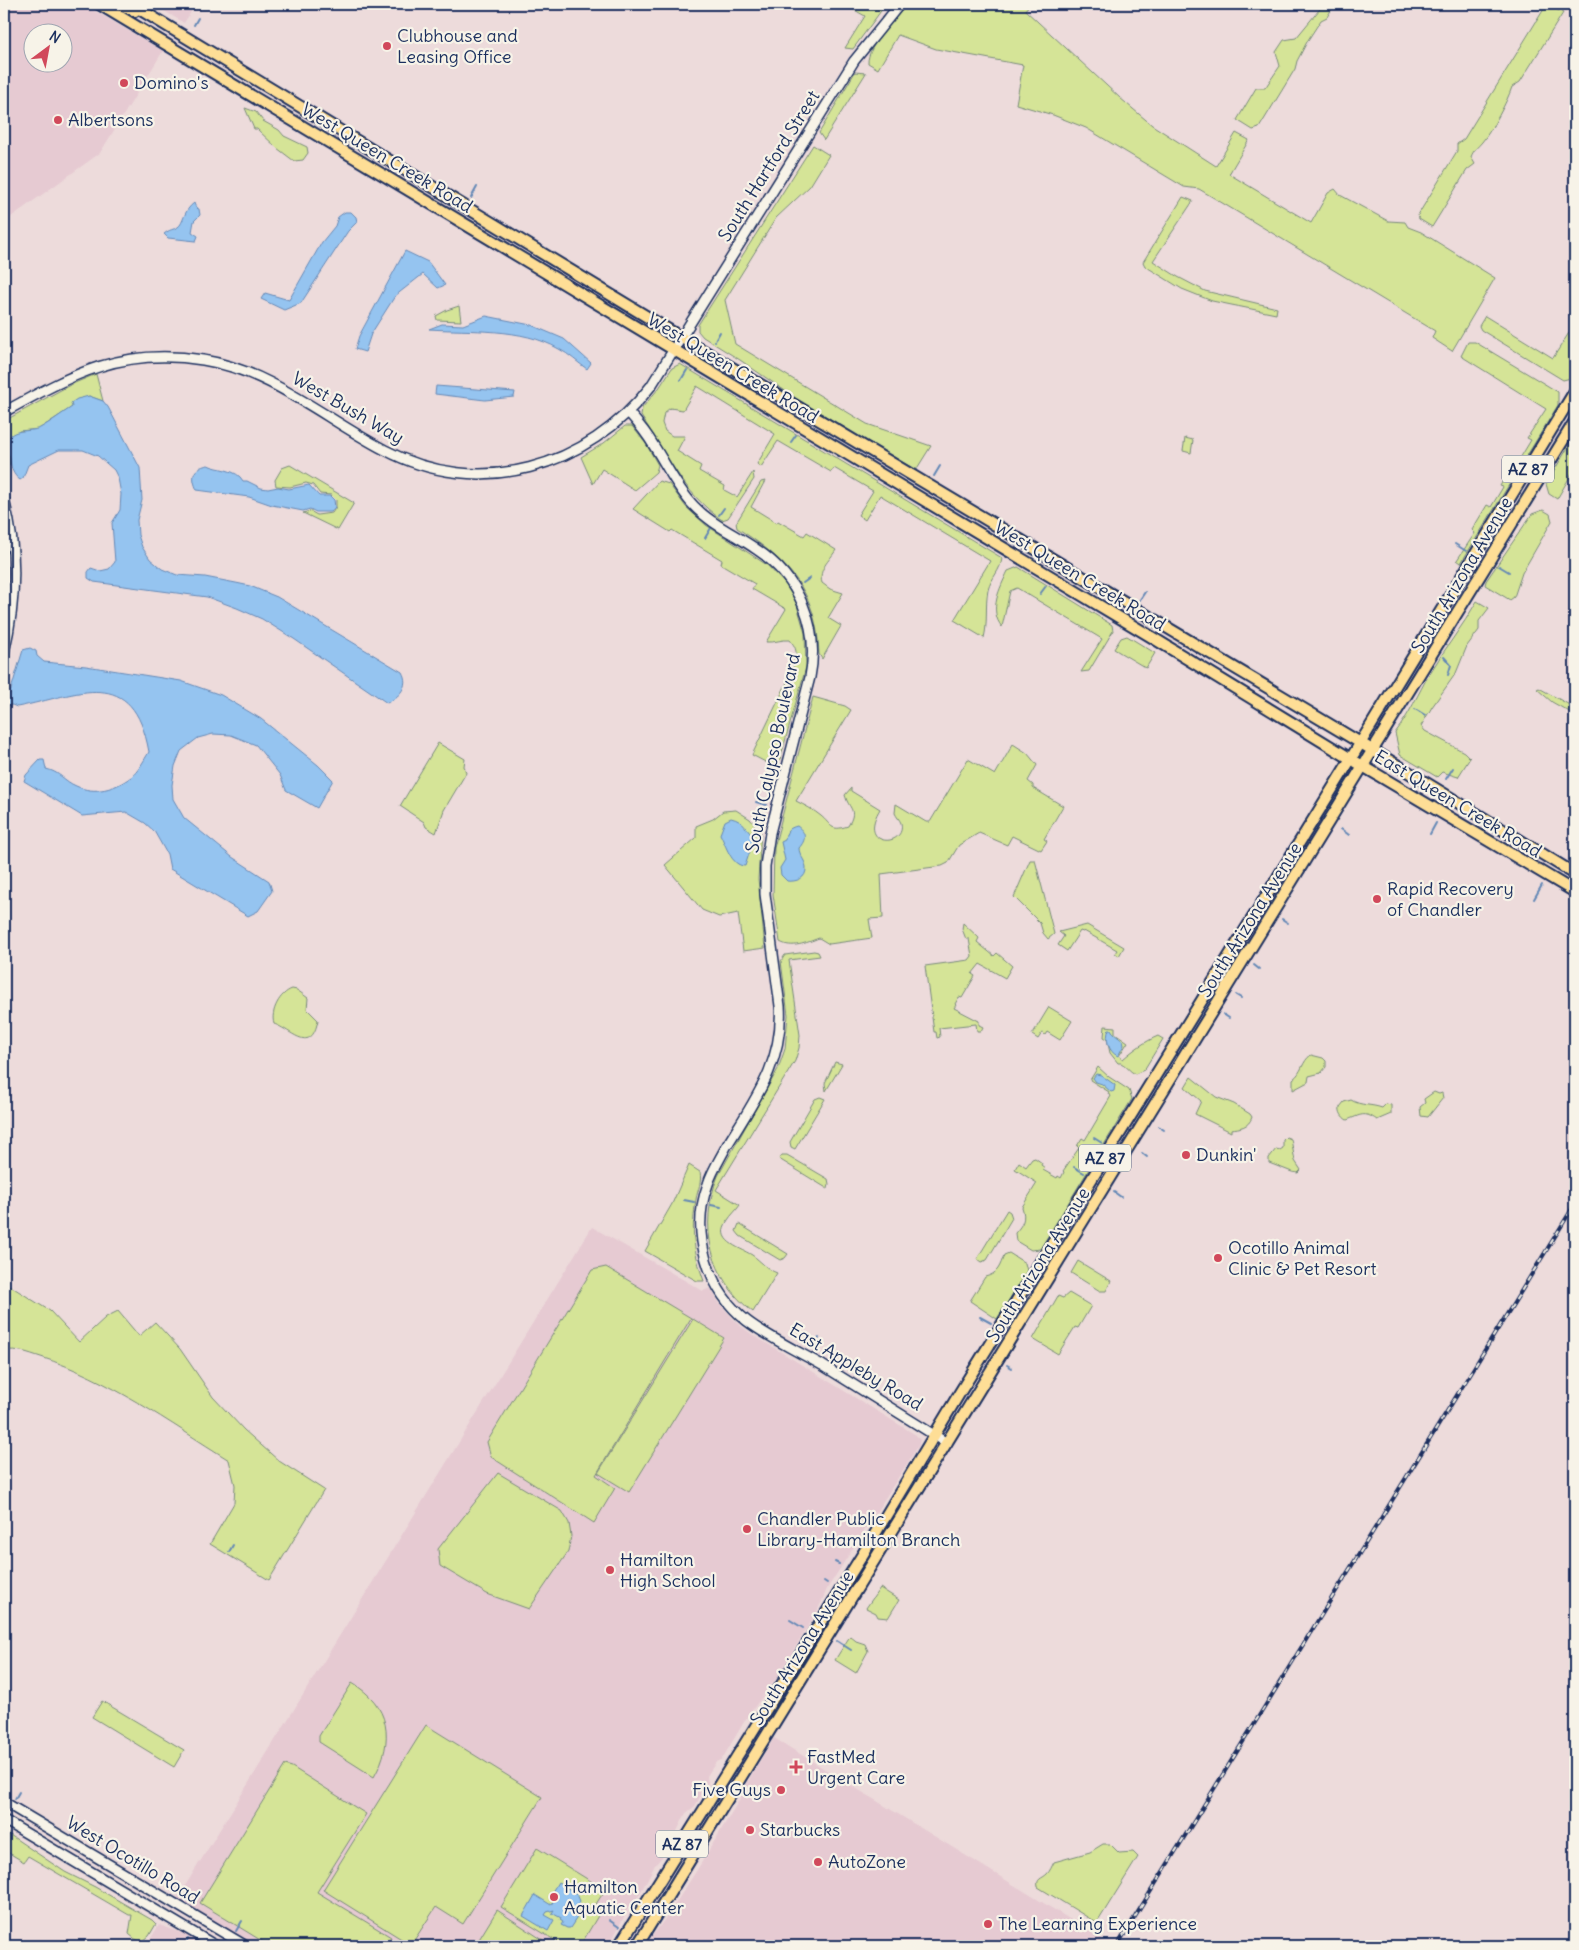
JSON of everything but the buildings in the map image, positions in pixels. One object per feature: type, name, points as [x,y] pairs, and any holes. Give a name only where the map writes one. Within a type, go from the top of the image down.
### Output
[{"type":"main road","name":"West Queen Creek Road","points":[[99,4],[1150,636],[1351,759]]},
{"type":"main road","points":[[119,4],[152,17]]},
{"type":"main road","name":"West Queen Creek Road","points":[[131,4],[682,338],[1360,743]]},
{"type":"main road","name":"South Arizona Avenue","points":[[619,1946],[863,1554],[934,1434],[1351,759],[1575,391]]},
{"type":"main road","name":"South Arizona Avenue","points":[[637,1946],[1374,751],[1575,421]]},
{"type":"main road","name":"East Queen Creek Road","points":[[1360,743],[1575,874]]},
{"type":"main road","name":"East Queen Creek Road","points":[[1351,759],[1575,892]]},
{"type":"main road","points":[[1251,921],[1264,929]]},
{"type":"street","name":"South Hartford Street","points":[[674,351],[850,67],[884,21],[900,4]]},
{"type":"street","name":"West Bush Way","points":[[4,412],[69,377],[104,364],[136,358],[198,359],[236,368],[266,380],[370,442],[403,458],[431,468],[477,473],[518,470],[561,458],[594,440],[629,413],[652,386],[674,351]]},
{"type":"street","name":"South Calypso Boulevard","points":[[629,413],[646,434],[677,484],[694,506],[707,517],[766,555],[787,576],[802,601],[811,630],[813,663],[770,833],[764,875],[780,1006],[779,1043],[768,1075],[713,1172],[707,1186],[702,1208],[701,1237],[709,1268],[719,1288],[747,1320]]},
{"type":"street","points":[[4,500],[11,536],[14,569],[11,615],[4,653]]},
{"type":"street","name":"East Appleby Road","points":[[747,1320],[948,1443]]},
{"type":"street","name":"West Ocotillo Road","points":[[4,1802],[246,1946]]},
{"type":"street","name":"West Ocotillo Road","points":[[4,1820],[216,1946]]},
{"type":"shaded area","points":[[4,4],[83,4],[163,51],[100,153],[4,222]]},
{"type":"shaded area","points":[[153,4],[196,4],[184,23]]},
{"type":"shaded area","name":"Hamilton High School","points":[[592,1227],[703,1291],[710,1288],[720,1304],[738,1324],[916,1435],[920,1440],[919,1445],[827,1589],[817,1612],[776,1679],[747,1717],[722,1759],[716,1762],[707,1776],[708,1783],[695,1806],[686,1813],[667,1851],[655,1865],[638,1897],[629,1907],[613,1938],[605,1946],[256,1946],[177,1899]]},
{"type":"shaded area","points":[[774,1738],[1102,1939],[1097,1946],[645,1946],[697,1870]]},
{"type":"shaded area","points":[[159,1925],[185,1934],[206,1946],[146,1946]]},
{"type":"green space","points":[[844,4],[886,4],[853,49],[845,48],[865,16]]},
{"type":"green space","points":[[908,4],[1030,4],[1025,10],[1120,98],[1152,125],[1216,166],[1236,133],[1249,140],[1229,174],[1311,223],[1328,193],[1335,189],[1340,195],[1388,221],[1405,222],[1408,227],[1421,232],[1495,278],[1452,351],[1432,338],[1435,331],[1199,189],[1184,187],[1086,128],[1053,115],[1016,104],[1023,65],[936,49],[898,35],[878,69],[868,63],[872,48],[877,40]]},
{"type":"green space","points":[[1324,4],[1335,4],[1327,17],[1321,20],[1308,40],[1295,69],[1259,128],[1253,130],[1237,120],[1256,88],[1265,88],[1280,66],[1276,52],[1284,40],[1296,38]]},
{"type":"green space","points":[[1547,4],[1563,13],[1520,82],[1512,87],[1495,123],[1472,154],[1471,157],[1475,164],[1467,170],[1432,227],[1419,219],[1418,215],[1457,151],[1457,144],[1464,139]]},
{"type":"green space","points":[[855,72],[866,73],[824,140],[819,133]]},
{"type":"green space","points":[[245,108],[256,112],[263,121],[279,130],[284,136],[307,147],[308,153],[303,160],[294,161],[257,129],[254,129]]},
{"type":"green space","points":[[813,145],[829,155],[810,186],[776,218],[725,300],[735,344],[867,424],[931,446],[916,470],[794,397],[703,337],[698,331],[698,325]]},
{"type":"green space","points":[[1183,197],[1193,201],[1153,261],[1205,291],[1277,308],[1276,314],[1212,301],[1182,289],[1145,266],[1143,262]]},
{"type":"green space","points":[[459,306],[461,321],[437,320],[436,316]]},
{"type":"green space","points":[[1485,316],[1553,358],[1572,328],[1575,329],[1575,371],[1571,378],[1563,380],[1481,330],[1479,326]]},
{"type":"green space","points":[[1468,342],[1475,342],[1558,392],[1558,405],[1461,563],[1457,560],[1475,533],[1472,530],[1487,505],[1491,507],[1503,487],[1500,486],[1516,459],[1519,460],[1531,440],[1527,438],[1546,409],[1461,356]]},
{"type":"green space","points":[[680,364],[1002,558],[988,590],[984,638],[954,620],[990,561],[880,495],[865,520],[858,515],[873,491],[834,468],[831,472],[778,441],[761,467],[757,464],[775,434],[697,386],[683,410],[670,408],[664,413],[662,423],[665,431],[672,436],[685,436],[677,451],[701,466],[699,471],[725,486],[724,490],[737,497],[753,472],[754,479],[728,518],[722,520],[708,509],[686,485],[641,416],[642,408],[659,388],[672,368]]},
{"type":"green space","points":[[96,374],[103,401],[89,396],[39,429],[19,431],[7,452],[10,457],[10,464],[4,466],[4,421],[70,385]]},
{"type":"green space","points":[[625,426],[632,426],[646,444],[658,465],[656,472],[635,490],[602,469],[593,484],[581,457],[604,443]]},
{"type":"green space","points":[[1575,436],[1575,468],[1557,499],[1549,494],[1546,484]]},
{"type":"green space","points":[[1185,438],[1193,440],[1191,453],[1183,451]]},
{"type":"green space","points":[[290,465],[354,503],[338,530],[303,513],[310,511],[317,515],[332,513],[336,507],[336,500],[331,495],[320,494],[313,485],[306,483],[290,487],[276,486],[275,480],[282,468]]},
{"type":"green space","points":[[659,481],[669,484],[686,507],[706,525],[767,565],[785,584],[796,602],[805,633],[806,667],[779,763],[775,767],[752,755],[792,672],[796,652],[790,640],[766,642],[786,609],[752,589],[755,584],[721,564],[722,560],[672,530],[670,532],[633,509]]},
{"type":"green space","points":[[765,481],[751,507],[777,523],[778,521],[804,536],[807,532],[836,550],[825,565],[821,578],[822,583],[830,589],[843,593],[828,618],[841,626],[822,659],[819,654],[813,612],[806,595],[796,579],[785,565],[737,528],[736,523],[761,482]]},
{"type":"green space","points":[[1543,510],[1550,514],[1552,521],[1522,573],[1514,597],[1510,600],[1485,585],[1486,581],[1532,514]]},
{"type":"green space","points":[[1018,567],[1112,625],[1113,631],[1089,671],[1081,672],[1102,639],[1017,588],[1010,591],[1002,627],[996,613],[997,599],[1008,571]]},
{"type":"green space","points":[[1477,601],[1489,608],[1479,621],[1479,630],[1467,646],[1456,673],[1421,726],[1425,731],[1464,752],[1470,758],[1458,777],[1442,772],[1437,777],[1400,755],[1395,733],[1410,711],[1430,673]]},
{"type":"green space","points":[[1127,636],[1155,653],[1146,668],[1114,649],[1121,638]]},
{"type":"green space","points":[[1539,688],[1575,708],[1575,715],[1552,702],[1537,689]]},
{"type":"green space","points":[[813,697],[845,706],[851,710],[796,801],[818,814],[832,827],[848,826],[851,820],[852,810],[845,795],[851,788],[851,791],[880,809],[874,822],[874,831],[878,837],[884,840],[891,840],[897,837],[901,831],[901,823],[895,813],[896,804],[926,822],[930,822],[968,759],[995,775],[1013,744],[1027,753],[1037,765],[1028,781],[1033,785],[1033,788],[1063,806],[1044,839],[1047,841],[1041,850],[1012,836],[1007,845],[979,833],[959,845],[948,863],[942,866],[881,874],[883,918],[869,919],[872,938],[829,944],[819,938],[794,945],[780,942],[773,894],[774,848]]},
{"type":"green space","points":[[438,743],[465,759],[466,773],[444,810],[436,833],[426,827],[424,822],[400,806]]},
{"type":"green space","points":[[736,810],[750,819],[761,832],[758,879],[765,948],[743,951],[738,913],[719,917],[702,910],[665,865],[696,838],[696,826],[713,819],[723,811]]},
{"type":"green space","points":[[1030,860],[1035,860],[1054,934],[1048,939],[1043,933],[1040,923],[1014,897]]},
{"type":"green space","points":[[963,923],[979,938],[977,942],[994,956],[997,953],[1012,966],[1005,978],[980,964],[972,974],[975,976],[962,998],[959,997],[955,1004],[954,1008],[979,1021],[979,1025],[983,1027],[981,1031],[977,1031],[976,1024],[939,1028],[940,1037],[937,1038],[936,1032],[934,1032],[925,966],[969,960],[972,956],[969,939],[966,939],[962,929]]},
{"type":"green space","points":[[1087,925],[1124,947],[1119,956],[1115,953],[1117,950],[1084,931],[1080,931],[1067,951],[1058,945],[1064,936],[1059,932]]},
{"type":"green space","points":[[818,952],[820,956],[789,960],[800,1035],[795,1061],[716,1190],[740,1205],[724,1227],[726,1238],[735,1246],[752,1255],[777,1273],[753,1312],[738,1299],[718,1268],[709,1232],[712,1195],[718,1176],[778,1069],[785,1049],[788,1015],[781,961],[785,955]]},
{"type":"green space","points":[[292,989],[297,990],[308,998],[307,1009],[318,1020],[315,1031],[311,1037],[306,1039],[300,1038],[274,1024],[273,1014],[277,1003],[284,994]]},
{"type":"green space","points":[[1049,1007],[1072,1021],[1060,1040],[1047,1032],[1045,1035],[1042,1033],[1038,1039],[1032,1035]]},
{"type":"green space","points":[[1105,1026],[1115,1027],[1115,1033],[1128,1042],[1119,1056],[1123,1059],[1153,1038],[1158,1036],[1163,1039],[1144,1070],[1135,1074],[1123,1064],[1118,1063],[1110,1053],[1107,1039],[1104,1037]]},
{"type":"green space","points":[[1311,1055],[1323,1058],[1326,1061],[1326,1067],[1321,1073],[1309,1076],[1308,1082],[1293,1090],[1293,1079]]},
{"type":"green space","points":[[835,1062],[842,1064],[826,1091],[825,1083]]},
{"type":"green space","points":[[1098,1067],[1129,1090],[1132,1099],[1040,1249],[1031,1250],[1016,1241],[1015,1233],[1023,1221],[1022,1207],[1037,1183],[1015,1169],[1019,1162],[1026,1167],[1035,1158],[1042,1163],[1041,1165],[1045,1168],[1043,1170],[1057,1178],[1058,1176],[1061,1178],[1063,1171],[1079,1148],[1077,1146],[1082,1138],[1085,1140],[1111,1096],[1108,1094],[1109,1092],[1090,1080]]},
{"type":"green space","points":[[1191,1077],[1216,1097],[1234,1104],[1250,1114],[1252,1117],[1249,1123],[1231,1129],[1231,1132],[1195,1114],[1201,1101],[1185,1087]]},
{"type":"green space","points":[[1434,1092],[1442,1093],[1443,1098],[1428,1117],[1421,1116],[1420,1107],[1425,1103],[1424,1099]]},
{"type":"green space","points":[[820,1097],[825,1099],[795,1149],[791,1147],[790,1142],[815,1099]]},
{"type":"green space","points":[[1351,1100],[1382,1108],[1386,1104],[1391,1105],[1391,1114],[1377,1120],[1373,1117],[1359,1115],[1347,1120],[1341,1114],[1340,1107],[1344,1102]]},
{"type":"green space","points":[[1286,1137],[1291,1139],[1295,1161],[1301,1170],[1298,1173],[1269,1163],[1269,1158],[1276,1149],[1280,1150],[1283,1148],[1283,1140]]},
{"type":"green space","points":[[782,1155],[787,1155],[828,1179],[828,1189],[779,1159]]},
{"type":"green space","points":[[689,1165],[700,1172],[693,1231],[697,1260],[704,1281],[697,1281],[645,1251],[672,1204]]},
{"type":"green space","points":[[1007,1210],[1012,1218],[987,1260],[981,1262],[977,1259]]},
{"type":"green space","points":[[739,1224],[788,1254],[780,1260],[740,1236],[736,1231]]},
{"type":"green space","points":[[1009,1253],[1025,1263],[1027,1271],[997,1319],[970,1301],[985,1277],[996,1272],[1004,1255]]},
{"type":"green space","points":[[1078,1261],[1111,1281],[1106,1291],[1100,1291],[1071,1273]]},
{"type":"green space","points":[[606,1267],[691,1318],[596,1475],[615,1488],[594,1523],[491,1457],[487,1442],[592,1270]]},
{"type":"green space","points":[[4,1282],[50,1311],[79,1342],[106,1317],[118,1311],[139,1336],[155,1322],[180,1349],[213,1397],[244,1430],[279,1461],[324,1490],[269,1580],[210,1544],[234,1503],[235,1485],[229,1460],[138,1402],[90,1377],[41,1357],[13,1350],[4,1351]]},
{"type":"green space","points":[[1069,1293],[1091,1306],[1078,1328],[1075,1327],[1058,1354],[1033,1339],[1058,1296],[1063,1298]]},
{"type":"green space","points":[[693,1319],[724,1338],[629,1492],[598,1473]]},
{"type":"green space","points":[[498,1473],[562,1511],[569,1523],[571,1536],[568,1552],[529,1609],[487,1594],[440,1566],[438,1549]]},
{"type":"green space","points":[[880,1588],[899,1600],[888,1618],[878,1617],[876,1613],[866,1608]]},
{"type":"green space","points":[[850,1636],[856,1641],[865,1644],[868,1651],[856,1673],[835,1660]]},
{"type":"green space","points":[[352,1683],[365,1692],[374,1702],[385,1724],[385,1750],[374,1777],[319,1742],[319,1736]]},
{"type":"green space","points":[[102,1701],[184,1750],[174,1767],[92,1717]]},
{"type":"green space","points":[[426,1725],[542,1797],[463,1924],[436,1907],[411,1945],[323,1890]]},
{"type":"green space","points":[[285,1765],[292,1767],[366,1814],[317,1892],[391,1937],[385,1946],[270,1946],[200,1903]]},
{"type":"green space","points":[[4,1831],[65,1872],[152,1920],[156,1924],[149,1936],[142,1942],[135,1939],[129,1934],[132,1915],[28,1856],[24,1862],[4,1850]]},
{"type":"green space","points":[[1103,1844],[1110,1844],[1119,1853],[1133,1852],[1138,1857],[1097,1923],[1038,1887],[1038,1884],[1039,1880],[1048,1873],[1054,1862],[1090,1852]]},
{"type":"green space","name":"Hamilton Aquatic Center","points":[[537,1848],[605,1890],[596,1904],[602,1909],[580,1946],[564,1946],[501,1907]]},
{"type":"green space","points":[[497,1910],[552,1946],[475,1946]]},
{"type":"water","points":[[194,203],[196,208],[199,209],[200,215],[194,221],[192,232],[198,236],[196,241],[168,238],[164,234],[180,225],[190,206]]},
{"type":"water","points":[[345,212],[351,212],[356,217],[357,222],[348,231],[301,303],[284,310],[261,299],[265,293],[289,300],[322,242],[335,226],[338,217]]},
{"type":"water","points":[[405,251],[428,262],[445,285],[438,288],[423,274],[395,296],[371,334],[365,352],[355,349],[359,336]]},
{"type":"water","points":[[486,316],[531,325],[564,339],[591,363],[587,369],[559,349],[529,337],[496,332],[429,329],[442,324],[463,325]]},
{"type":"water","points":[[436,386],[515,392],[514,397],[485,400],[435,394]]},
{"type":"water","points":[[89,396],[103,401],[108,407],[140,468],[142,500],[137,520],[138,535],[142,547],[150,559],[162,569],[177,575],[205,577],[250,586],[277,597],[402,672],[405,682],[396,698],[387,703],[294,639],[262,619],[237,608],[207,597],[94,582],[88,578],[88,572],[91,568],[100,571],[109,569],[115,562],[112,523],[120,510],[121,494],[118,478],[114,470],[98,456],[83,450],[59,450],[28,465],[23,478],[20,480],[13,471],[5,444],[12,434],[40,428],[72,407],[71,403],[77,399]]},
{"type":"water","points":[[208,465],[232,472],[243,481],[261,488],[278,487],[289,489],[309,485],[319,496],[330,496],[334,500],[335,507],[331,512],[316,512],[310,509],[303,511],[272,505],[249,497],[197,490],[194,474],[199,468]]},
{"type":"water","points":[[30,648],[36,651],[37,656],[44,662],[86,666],[181,681],[221,695],[261,719],[318,765],[333,780],[317,808],[286,790],[280,775],[256,745],[231,735],[213,734],[198,738],[181,751],[175,766],[172,785],[173,799],[184,818],[232,857],[269,881],[272,891],[258,911],[248,916],[170,869],[167,854],[154,831],[145,823],[126,812],[82,816],[24,781],[26,775],[40,760],[44,760],[46,769],[55,772],[76,786],[90,790],[105,789],[118,785],[134,775],[149,752],[141,724],[130,706],[117,695],[100,692],[82,692],[17,707],[12,705],[4,706],[5,699],[10,693],[23,650]]},
{"type":"water","points":[[731,818],[739,821],[756,839],[745,866],[736,863],[720,834],[725,821]]},
{"type":"water","points":[[797,826],[804,834],[803,842],[799,848],[806,871],[800,879],[787,881],[781,875],[780,868],[785,860],[781,842],[785,840],[788,830]]},
{"type":"water","points":[[1109,1029],[1123,1041],[1124,1045],[1118,1056],[1108,1044],[1107,1036]]},
{"type":"water","points":[[1096,1074],[1101,1075],[1115,1085],[1114,1091],[1111,1092],[1102,1084],[1096,1082],[1093,1078]]},
{"type":"water","points":[[558,1882],[577,1894],[580,1901],[574,1913],[578,1916],[570,1928],[567,1928],[561,1925],[563,1922],[560,1920],[561,1918],[552,1913],[554,1910],[547,1912],[545,1915],[554,1920],[548,1931],[523,1916],[535,1895],[551,1905],[554,1900],[549,1897]]},
{"type":"waterway","points":[[194,25],[198,18]]},
{"type":"waterway","points":[[471,198],[477,187]]},
{"type":"waterway","points":[[715,341],[720,332]]},
{"type":"waterway","points":[[681,380],[687,370]]},
{"type":"waterway","points":[[791,442],[796,435]]},
{"type":"waterway","points":[[934,476],[940,466]]},
{"type":"waterway","points":[[719,515],[724,508]]},
{"type":"waterway","points":[[705,538],[711,528]]},
{"type":"waterway","points":[[1455,544],[1466,551]]},
{"type":"waterway","points":[[1499,566],[1509,572]]},
{"type":"waterway","points":[[803,583],[810,578]]},
{"type":"waterway","points":[[1040,594],[1046,586]]},
{"type":"waterway","points":[[1139,601],[1145,592]]},
{"type":"waterway","points":[[1444,657],[1451,665],[1448,675]]},
{"type":"waterway","points":[[1415,709],[1425,715]]},
{"type":"waterway","points":[[1446,779],[1453,768]]},
{"type":"waterway","points":[[756,802],[767,805]]},
{"type":"waterway","points":[[1430,834],[1436,823]]},
{"type":"waterway","points":[[1341,829],[1349,835]]},
{"type":"waterway","points":[[1534,899],[1542,885]]},
{"type":"waterway","points":[[1282,919],[1288,923]]},
{"type":"waterway","points":[[1254,965],[1259,969]]},
{"type":"waterway","points":[[1236,995],[1241,998]]},
{"type":"waterway","points":[[1223,1014],[1229,1018]]},
{"type":"waterway","points":[[1158,1126],[1164,1130]]},
{"type":"waterway","points":[[1094,1138],[1102,1143]]},
{"type":"waterway","points":[[1142,1153],[1147,1157]]},
{"type":"waterway","points":[[1074,1167],[1084,1173]]},
{"type":"waterway","points":[[1114,1192],[1121,1197]]},
{"type":"waterway","points":[[684,1200],[694,1202]]},
{"type":"waterway","points":[[711,1205],[721,1207]]},
{"type":"waterway","points":[[980,1317],[991,1323]]},
{"type":"waterway","points":[[814,1346],[819,1338]]},
{"type":"waterway","points":[[1007,1365],[1012,1368]]},
{"type":"waterway","points":[[229,1552],[233,1545]]},
{"type":"waterway","points":[[835,1562],[839,1564]]},
{"type":"waterway","points":[[790,1620],[803,1628]]},
{"type":"waterway","points":[[837,1641],[851,1650]]},
{"type":"waterway","points":[[15,1799],[19,1792]]},
{"type":"waterway","points":[[609,1920],[619,1927]]},
{"type":"waterway","points":[[236,1931],[242,1921]]},
{"type":"waterway","points":[[185,1946],[188,1939]]},
{"type":"railway","points":[[1117,1946],[1575,1204]]},
{"type":"place","name":"Clubhouse and Leasing Office","points":[[387,46]]},
{"type":"place","name":"Domino's","points":[[124,83]]},
{"type":"place","name":"Albertsons","points":[[58,120]]},
{"type":"place","name":"Rapid Recovery of Chandler","points":[[1377,899]]},
{"type":"place","name":"Dunkin'","points":[[1186,1155]]},
{"type":"place","name":"Ocotillo Animal Clinic & Pet Resort","points":[[1218,1258]]},
{"type":"place","name":"Chandler Public Library-Hamilton Branch","points":[[747,1529]]},
{"type":"place","name":"Hamilton High School","points":[[610,1570]]},
{"type":"place","name":"FastMed Urgent Care","points":[[796,1767]]},
{"type":"place","name":"Five Guys","points":[[781,1790]]},
{"type":"place","name":"Starbucks","points":[[750,1830]]},
{"type":"place","name":"AutoZone","points":[[818,1862]]},
{"type":"place","name":"Hamilton Aquatic Center","points":[[554,1897]]},
{"type":"place","name":"The Learning Experience","points":[[988,1924]]}]
